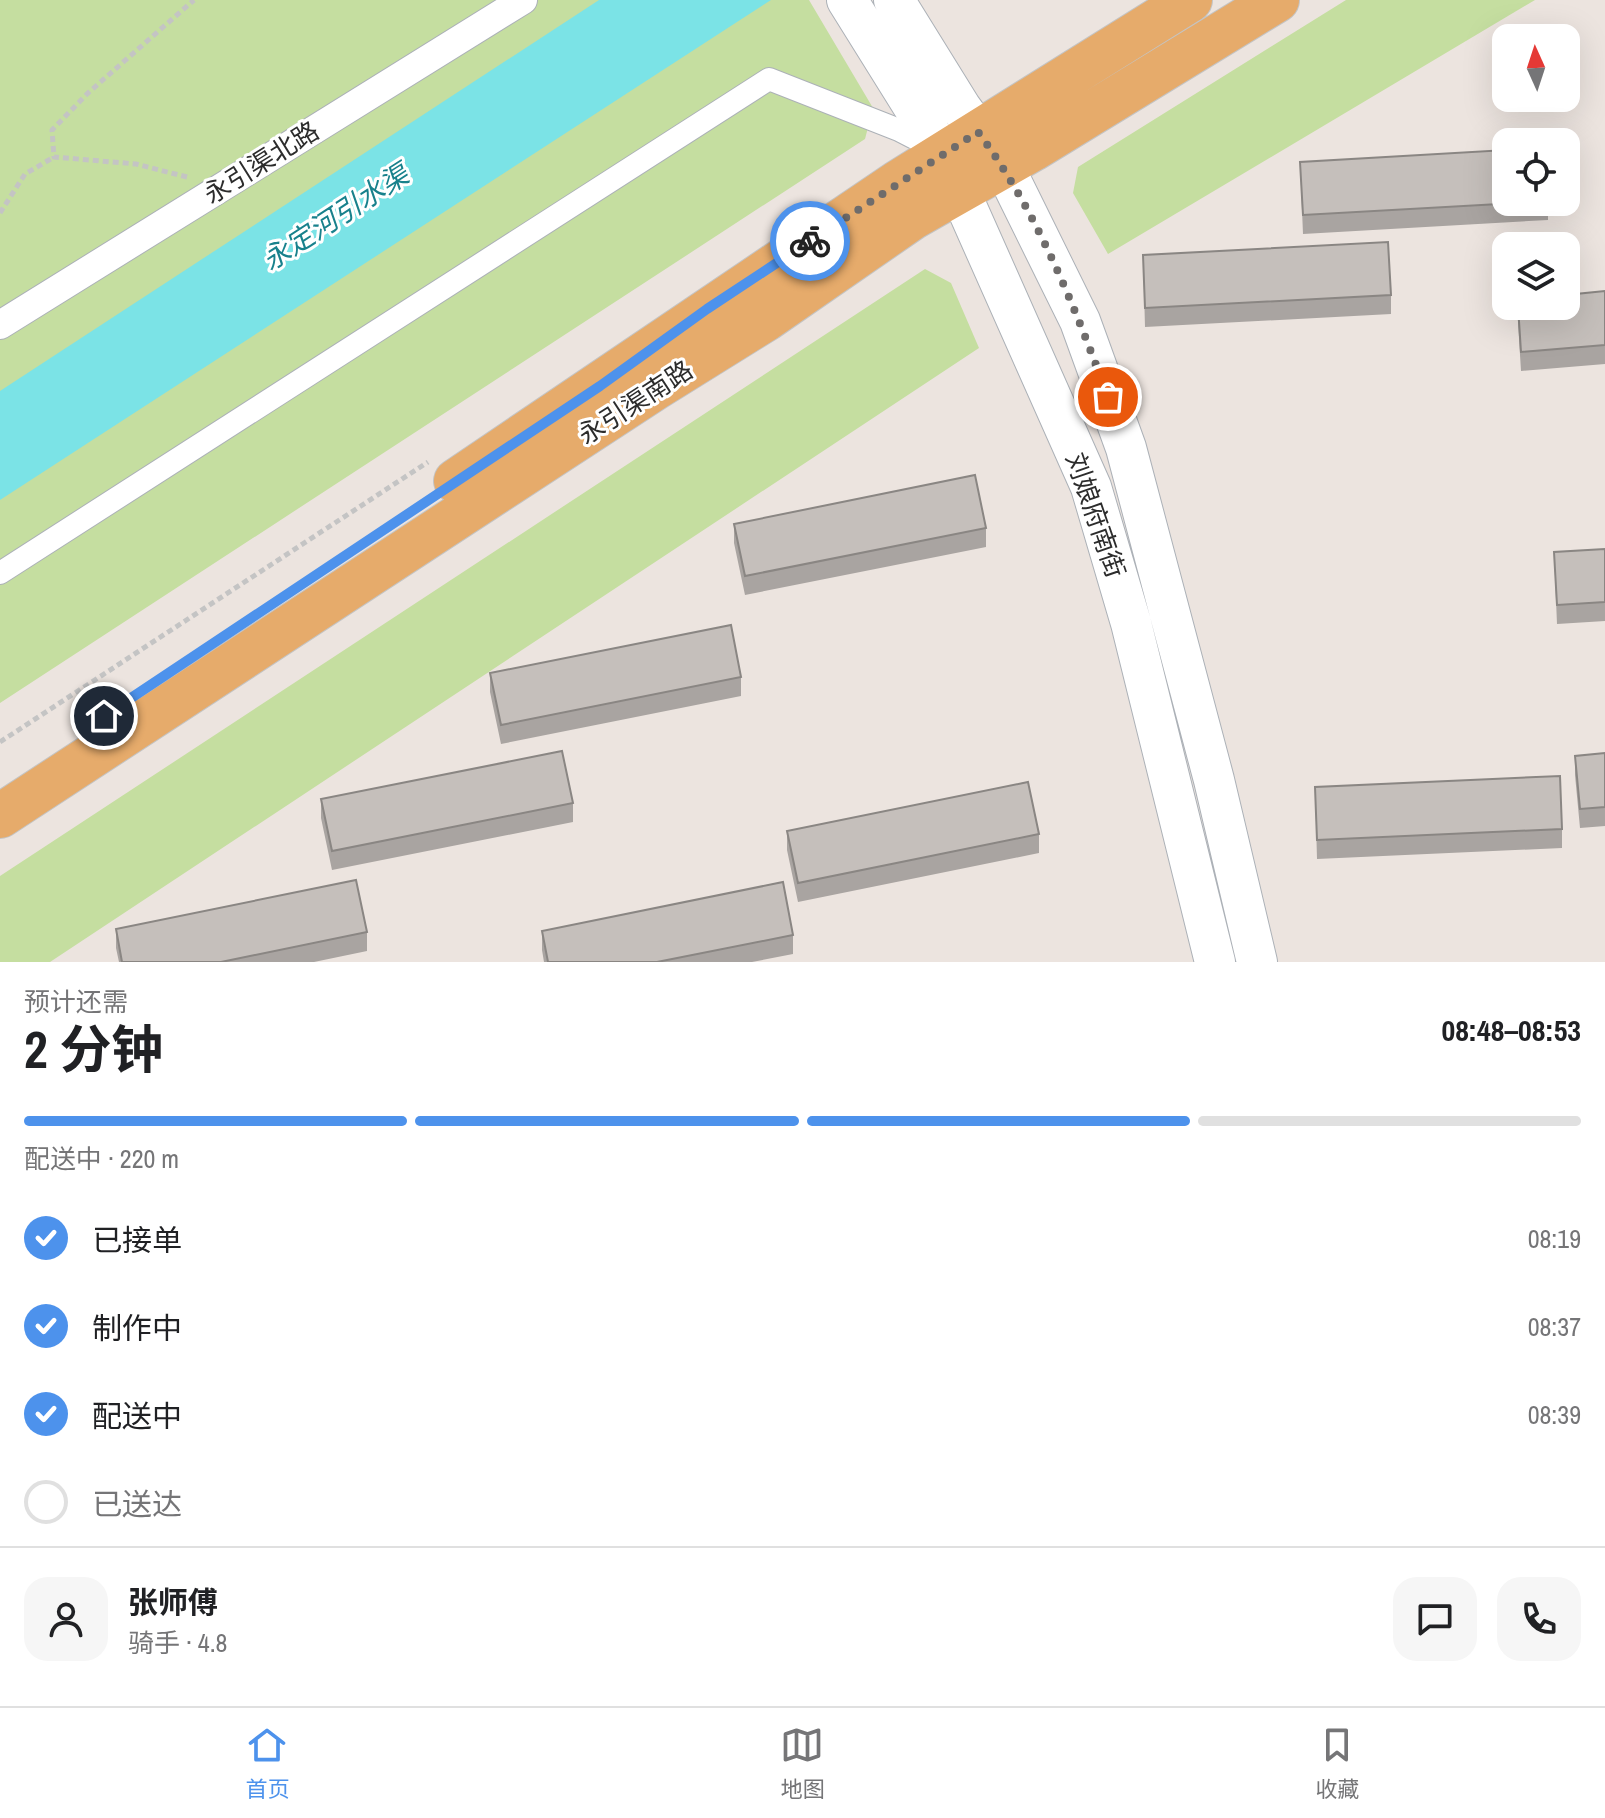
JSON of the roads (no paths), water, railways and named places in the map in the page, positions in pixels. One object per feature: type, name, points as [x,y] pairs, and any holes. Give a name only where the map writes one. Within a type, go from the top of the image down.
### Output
[{"type":"main road","points":[[894,0],[971,160]]},
{"type":"main road","name":"永引渠南路","points":[[0,816],[655,388],[766,319],[899,226],[971,160],[1190,0]]},
{"type":"main road","name":"永引渠南路","points":[[0,785],[600,386],[720,300],[971,160],[1277,0]]},
{"type":"main road","name":"刘娘府南街","points":[[851,6],[971,160],[1080,321],[1126,448],[1214,780],[1257,962]]},
{"type":"main road","name":"刘娘府南街","points":[[971,160],[1091,487],[1131,623],[1215,962]]},
{"type":"street","name":"永引渠北路","points":[[0,325],[523,0]]},
{"type":"street","points":[[0,573],[769,79],[971,160]]},
{"type":"water","name":"永定河引水渠","points":[[599,0],[771,0],[0,500],[0,391]]}]
